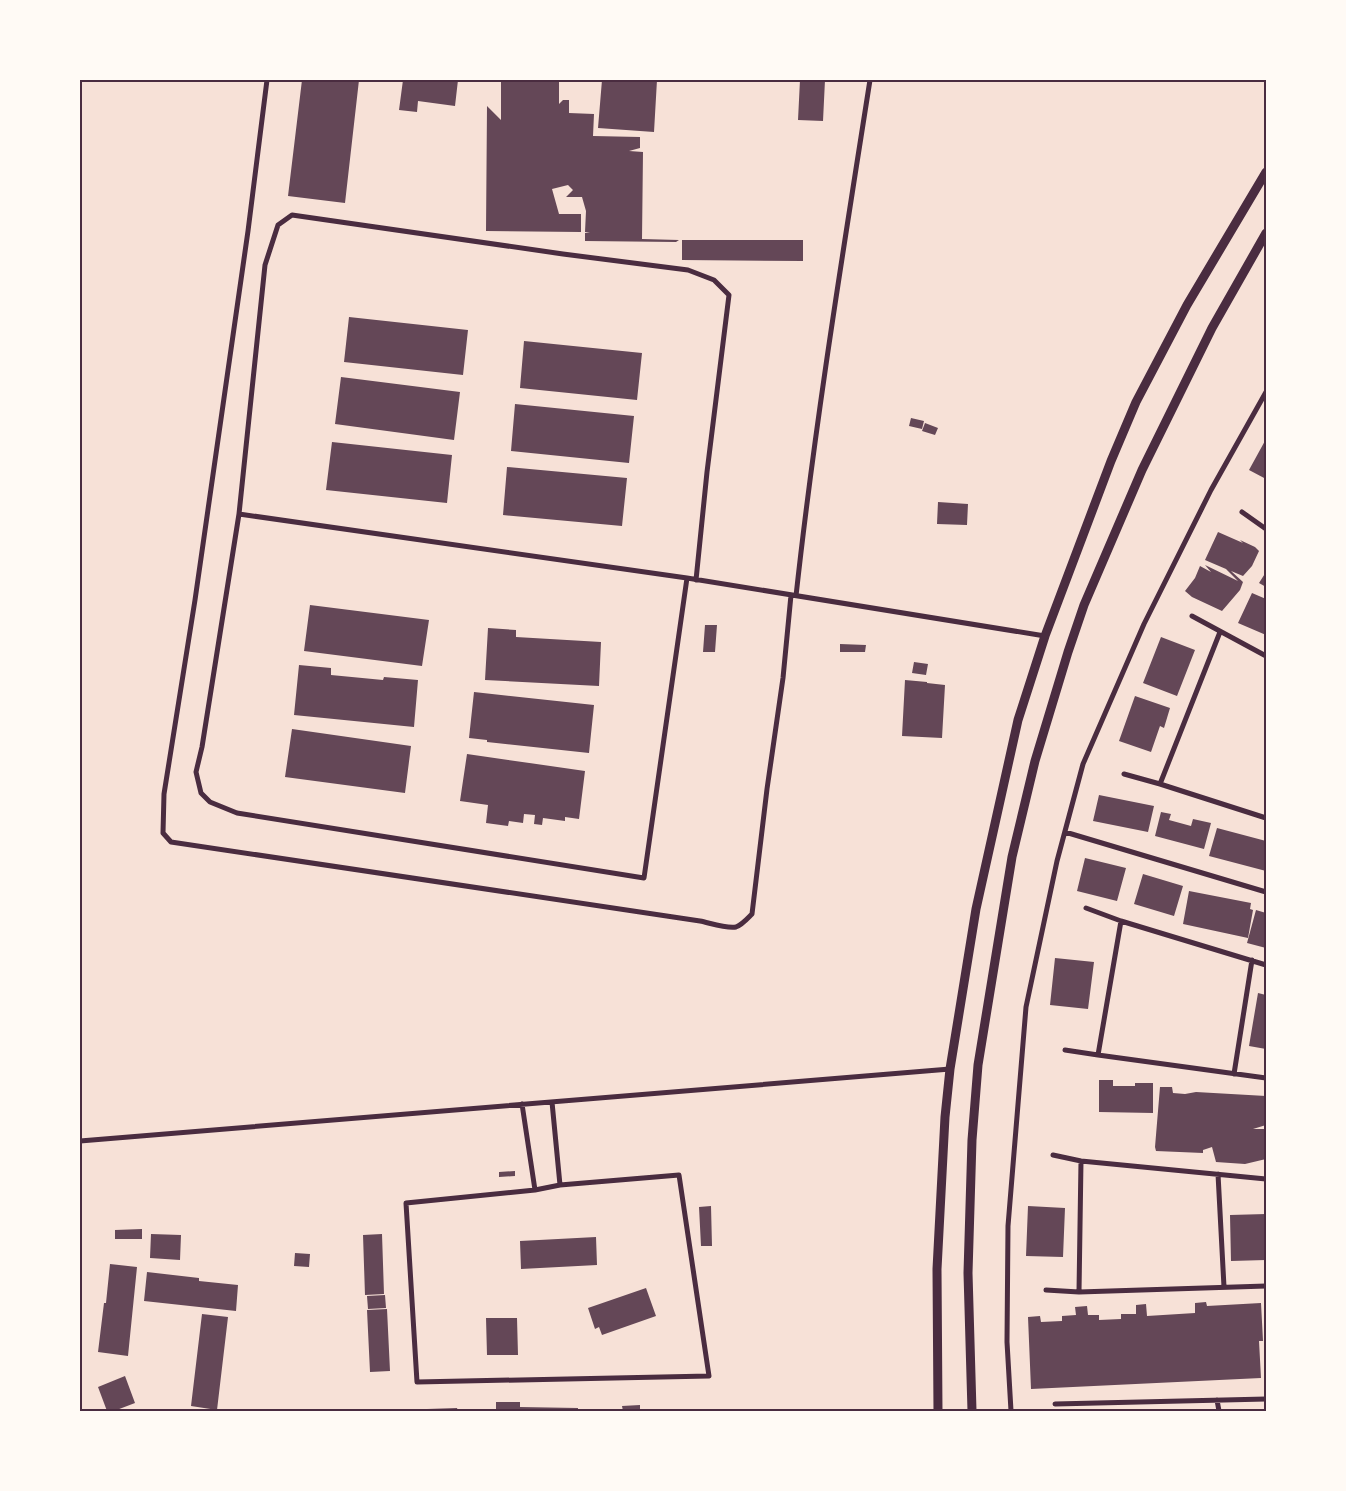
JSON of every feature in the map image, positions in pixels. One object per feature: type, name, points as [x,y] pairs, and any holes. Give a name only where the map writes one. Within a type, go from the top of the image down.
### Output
[{"type":"street","points":[[268,80],[199,570],[164,794],[163,833],[171,842],[700,920],[736,927],[752,914],[766,790],[793,595],[870,80]]},
{"type":"street","points":[[938,1411],[937,1268],[945,1117],[950,1069],[976,909],[1018,720],[1045,636],[1136,402],[1187,305],[1266,172]]},
{"type":"street","points":[[687,578],[644,878],[237,813],[210,802],[201,793],[196,772],[202,747],[239,514],[266,265],[278,225],[292,214],[563,254],[688,270],[714,280],[729,295],[696,580]]},
{"type":"street","points":[[972,1411],[968,1273],[972,1140],[978,1065],[1012,857],[1035,761],[1084,605],[1142,470],[1212,328],[1266,233]]},
{"type":"street","points":[[1011,1411],[1007,1342],[1008,1226],[1026,1007],[1057,861],[1083,764],[1144,624],[1211,490],[1266,392]]},
{"type":"street","points":[[1242,512],[1266,529]]},
{"type":"street","points":[[239,514],[687,578],[1045,636]]},
{"type":"street","points":[[1192,616],[1266,656]]},
{"type":"street","points":[[1160,784],[1220,632]]},
{"type":"street","points":[[1124,774],[1266,818]]},
{"type":"street","points":[[1065,832],[1266,892]]},
{"type":"street","points":[[1086,908],[1121,921],[1266,965]]},
{"type":"street","points":[[1098,1056],[1121,921]]},
{"type":"street","points":[[1234,1074],[1252,960]]},
{"type":"street","points":[[1065,1050],[1266,1078]]},
{"type":"street","points":[[80,1141],[950,1069]]},
{"type":"street","points":[[552,1102],[560,1185]]},
{"type":"street","points":[[522,1104],[535,1190]]},
{"type":"street","points":[[1053,1155],[1081,1161],[1266,1179]]},
{"type":"street","points":[[1079,1292],[1081,1161]]},
{"type":"street","points":[[1218,1174],[1224,1287]]},
{"type":"street","points":[[679,1175],[709,1376],[418,1382],[406,1203],[535,1190],[560,1185],[679,1175]]},
{"type":"street","points":[[1046,1290],[1079,1292],[1266,1286]]},
{"type":"street","points":[[1055,1404],[1266,1398]]},
{"type":"street","points":[[1217,1400],[1219,1411]]},
{"type":"street","points":[[1078,1404],[1079,1411]]},
{"type":"building","points":[[302,80],[359,80],[345,203],[288,196]]},
{"type":"building","points":[[403,80],[458,80],[455,106],[418,101],[417,112],[399,110]]},
{"type":"building","points":[[501,80],[559,80],[559,104],[563,100],[569,100],[569,113],[594,114],[593,136],[640,137],[640,148],[629,151],[643,152],[642,239],[679,240],[676,242],[585,241],[585,233],[590,232],[585,232],[586,211],[582,197],[566,197],[573,190],[568,185],[552,189],[559,214],[581,214],[581,232],[486,231],[487,106],[501,120]]},
{"type":"building","points":[[602,80],[657,80],[654,132],[598,128]]},
{"type":"building","points":[[800,80],[825,80],[823,121],[798,120]]},
{"type":"building","points":[[682,240],[803,240],[803,261],[682,260]]},
{"type":"building","points":[[349,317],[468,330],[463,375],[344,362]]},
{"type":"building","points":[[524,341],[642,353],[637,400],[520,388]]},
{"type":"building","points":[[341,377],[460,392],[454,440],[335,424]]},
{"type":"building","points":[[515,404],[634,416],[629,463],[511,451]]},
{"type":"building","points":[[911,418],[924,421],[922,429],[909,426]]},
{"type":"building","points":[[925,423],[938,428],[935,435],[922,431]]},
{"type":"building","points":[[1266,439],[1266,479],[1249,470]]},
{"type":"building","points":[[332,442],[452,455],[447,503],[326,490]]},
{"type":"building","points":[[507,467],[627,478],[622,526],[503,515]]},
{"type":"building","points":[[938,502],[968,504],[967,525],[937,524]]},
{"type":"building","points":[[1218,532],[1243,543],[1240,540],[1259,551],[1252,566],[1243,576],[1231,571],[1243,582],[1240,590],[1222,611],[1192,597],[1185,591],[1195,578],[1200,566],[1211,572],[1205,565],[1238,581],[1226,569],[1205,560]]},
{"type":"building","points":[[1266,572],[1266,587],[1259,583]]},
{"type":"building","points":[[1252,593],[1266,599],[1266,635],[1238,623]]},
{"type":"building","points":[[310,605],[429,620],[422,666],[304,651]]},
{"type":"building","points":[[705,625],[717,625],[715,652],[703,652]]},
{"type":"building","points":[[488,628],[516,630],[516,637],[601,642],[599,686],[485,680]]},
{"type":"building","points":[[1161,637],[1195,650],[1177,696],[1143,683]]},
{"type":"building","points":[[840,644],[866,645],[865,652],[840,652]]},
{"type":"building","points":[[914,662],[928,664],[926,675],[912,673]]},
{"type":"building","points":[[299,665],[331,668],[331,675],[383,680],[384,677],[418,680],[414,727],[294,715]]},
{"type":"building","points":[[905,680],[945,685],[942,738],[902,736]]},
{"type":"building","points":[[474,692],[594,705],[589,753],[487,742],[487,740],[469,738]]},
{"type":"building","points":[[1135,696],[1170,708],[1164,728],[1160,726],[1151,752],[1119,741]]},
{"type":"building","points":[[292,729],[411,746],[405,793],[285,777]]},
{"type":"building","points":[[467,754],[585,771],[579,819],[565,817],[565,821],[543,818],[542,825],[534,824],[535,815],[524,814],[523,823],[509,821],[508,826],[486,823],[488,805],[460,801]]},
{"type":"building","points":[[1099,795],[1154,806],[1148,832],[1093,821]]},
{"type":"building","points":[[1161,812],[1171,814],[1169,820],[1191,826],[1193,819],[1211,823],[1204,849],[1155,836]]},
{"type":"building","points":[[1217,828],[1266,841],[1266,871],[1209,856]]},
{"type":"building","points":[[1085,858],[1126,868],[1117,901],[1077,891]]},
{"type":"building","points":[[1143,874],[1183,886],[1174,916],[1134,904]]},
{"type":"building","points":[[1189,891],[1251,903],[1250,909],[1253,910],[1248,938],[1183,924]]},
{"type":"building","points":[[1256,910],[1266,913],[1266,948],[1247,943]]},
{"type":"building","points":[[1055,958],[1094,962],[1088,1009],[1050,1005]]},
{"type":"building","points":[[1258,993],[1266,995],[1266,1049],[1249,1046]]},
{"type":"building","points":[[1099,1080],[1113,1080],[1113,1086],[1135,1086],[1135,1083],[1153,1083],[1153,1113],[1099,1112]]},
{"type":"building","points":[[1160,1087],[1172,1087],[1173,1093],[1185,1094],[1196,1092],[1266,1096],[1266,1125],[1253,1129],[1266,1129],[1266,1159],[1245,1164],[1216,1162],[1212,1147],[1203,1150],[1203,1153],[1156,1151]]},
{"type":"building","points":[[515,1171],[515,1176],[499,1177],[499,1172]]},
{"type":"building","points":[[711,1206],[712,1246],[701,1246],[699,1207]]},
{"type":"building","points":[[1028,1206],[1065,1208],[1063,1257],[1026,1256]]},
{"type":"building","points":[[1266,1214],[1266,1260],[1231,1261],[1230,1215]]},
{"type":"building","points":[[142,1229],[142,1239],[115,1239],[115,1230]]},
{"type":"building","points":[[151,1234],[181,1235],[180,1260],[150,1258]]},
{"type":"building","points":[[382,1234],[384,1294],[365,1295],[363,1235]]},
{"type":"building","points":[[596,1237],[597,1265],[521,1269],[520,1241]]},
{"type":"building","points":[[295,1253],[310,1254],[309,1267],[294,1266]]},
{"type":"building","points":[[110,1264],[137,1267],[128,1356],[98,1352]]},
{"type":"building","points":[[147,1272],[199,1278],[199,1281],[238,1285],[236,1311],[144,1301]]},
{"type":"building","points":[[646,1288],[656,1316],[602,1335],[599,1327],[595,1329],[588,1308]]},
{"type":"building","points":[[385,1295],[386,1308],[368,1309],[367,1296]]},
{"type":"building","points":[[1206,1302],[1207,1306],[1261,1303],[1263,1341],[1259,1341],[1261,1378],[1031,1389],[1028,1317],[1040,1316],[1041,1322],[1062,1321],[1062,1316],[1076,1315],[1075,1307],[1087,1306],[1088,1315],[1099,1315],[1099,1320],[1121,1319],[1121,1314],[1136,1314],[1136,1305],[1146,1304],[1147,1316],[1195,1313],[1195,1303]]},
{"type":"building","points":[[387,1309],[390,1371],[370,1372],[367,1310]]},
{"type":"building","points":[[202,1314],[228,1317],[217,1410],[191,1406]]},
{"type":"building","points":[[486,1318],[517,1318],[518,1355],[487,1355]]},
{"type":"building","points":[[125,1376],[135,1403],[114,1411],[107,1411],[98,1387]]},
{"type":"building","points":[[496,1402],[520,1402],[520,1407],[578,1408],[578,1411],[496,1411]]},
{"type":"building","points":[[640,1405],[640,1411],[623,1411],[622,1406]]},
{"type":"building","points":[[457,1408],[458,1411],[427,1411],[427,1409]]}]
